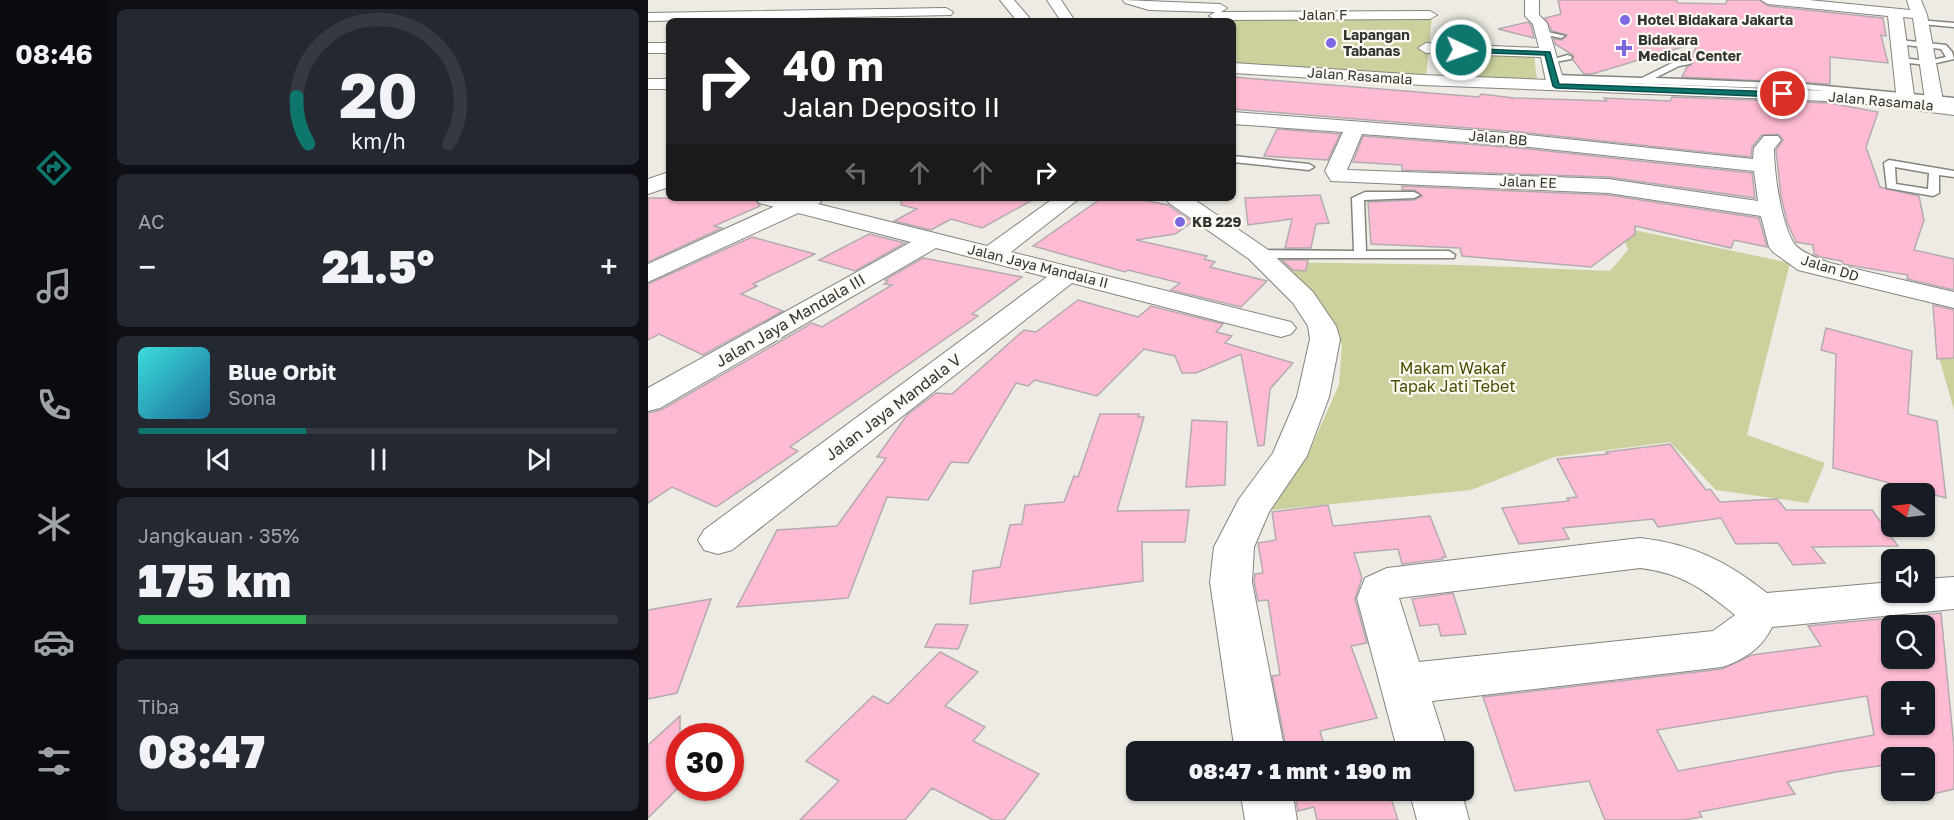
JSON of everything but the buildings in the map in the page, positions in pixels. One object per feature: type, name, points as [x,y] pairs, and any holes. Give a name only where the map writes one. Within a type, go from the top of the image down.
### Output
[{"type":"street","points":[[1007,0],[1022,18]]},
{"type":"street","points":[[1054,0],[1066,18]]},
{"type":"street","name":"Jalan F","points":[[1130,0],[1149,6],[1218,11],[1431,7]]},
{"type":"street","points":[[1426,48],[1552,70],[1540,23],[1532,16],[1532,0]]},
{"type":"street","points":[[1768,0],[1895,12],[1918,12],[1934,102]]},
{"type":"street","points":[[758,18],[782,3],[773,1]]},
{"type":"street","points":[[648,16],[667,5]]},
{"type":"street","points":[[1422,80],[1431,7]]},
{"type":"street","points":[[648,16],[758,18],[946,11]]},
{"type":"street","points":[[1895,12],[1906,98]]},
{"type":"street","points":[[648,48],[666,48]]},
{"type":"street","name":"Jalan Rasamala","points":[[1236,68],[1422,80],[1552,70],[1851,97],[1906,98],[1934,102],[1954,109]]},
{"type":"street","points":[[648,84],[666,84]]},
{"type":"street","points":[[1236,135],[1241,119]]},
{"type":"street","name":"Jalan BB","points":[[1241,119],[1598,147],[1763,166]]},
{"type":"street","name":"Jalan EE","points":[[1355,127],[1336,171],[1339,176],[1608,186],[1771,210]]},
{"type":"street","name":"Jalan DD","points":[[1771,140],[1764,148],[1763,166],[1771,210],[1782,248],[1807,264],[1954,300]]},
{"type":"street","points":[[648,168],[666,173]]},
{"type":"street","points":[[648,187],[666,180]]},
{"type":"street","points":[[992,255],[1065,201]]},
{"type":"street","points":[[1180,201],[1258,254],[1303,298],[1322,326],[1325,339],[1313,397],[1289,456],[1252,508],[1233,547],[1231,582],[1258,741]]},
{"type":"street","points":[[648,274],[804,202]]},
{"type":"street","name":"Jalan Jaya Mandala II","points":[[804,202],[932,240],[1281,327]]},
{"type":"street","name":"Jalan Jaya Mandala III","points":[[648,401],[932,240]]},
{"type":"street","name":"Jalan Jaya Mandala V","points":[[718,540],[1067,274]]},
{"type":"street","points":[[1420,741],[1378,598],[1380,589],[1388,584],[1640,553],[1662,554],[1686,561],[1713,574],[1759,611],[1954,593]]},
{"type":"street","points":[[1404,684],[1722,649],[1749,630],[1759,611]]},
{"type":"street","points":[[1268,801],[1271,820]]},
{"type":"street","points":[[1438,801],[1443,820]]},
{"type":"lane","points":[[1918,12],[1954,25]]},
{"type":"lane","points":[[1542,32],[1561,36]]},
{"type":"lane","points":[[1899,42],[1925,45]]},
{"type":"lane","points":[[1552,70],[1568,57]]},
{"type":"lane","points":[[1901,60],[1928,63]]},
{"type":"lane","points":[[1641,81],[1677,64],[1687,63]]},
{"type":"lane","name":"Jalan Rasamala","points":[[1552,70],[1641,81],[1906,98]]},
{"type":"lane","name":"Jalan Rasamala","points":[[1934,102],[1954,101]]},
{"type":"lane","points":[[1236,159],[1309,167]]},
{"type":"lane","points":[[1934,171],[1954,174]]},
{"type":"lane","points":[[1360,254],[1358,198],[1365,195],[1414,195]]},
{"type":"lane","points":[[1258,254],[1449,255]]},
{"type":"green space","name":"Lapangan Tabanas","points":[[1432,16],[1426,78],[1236,65],[1236,18],[1228,17]]},
{"type":"green space","points":[[1450,50],[1534,54],[1537,81],[1446,76]]},
{"type":"green space","name":"Makam Wakaf Tapak Jati Tebet","points":[[1620,227],[1790,263],[1747,435],[1825,463],[1808,503],[1716,490],[1670,442],[1554,457],[1471,490],[1262,511],[1310,450],[1339,385],[1342,345],[1326,314],[1278,262],[1461,265],[1610,271],[1628,250]]},
{"type":"green space","points":[[1938,354],[1954,357],[1954,410]]},
{"type":"place","name":"Hotel Bidakara Jakarta","points":[[1625,20]]},
{"type":"place","name":"Lapangan Tabanas","points":[[1331,43]]},
{"type":"place","name":"Bidakara Medical Center","points":[[1624,48]]},
{"type":"place","name":"KB 229","points":[[1180,222]]},
{"type":"route","points":[[1461,50],[1548,53],[1556,86],[1783,94]]}]
